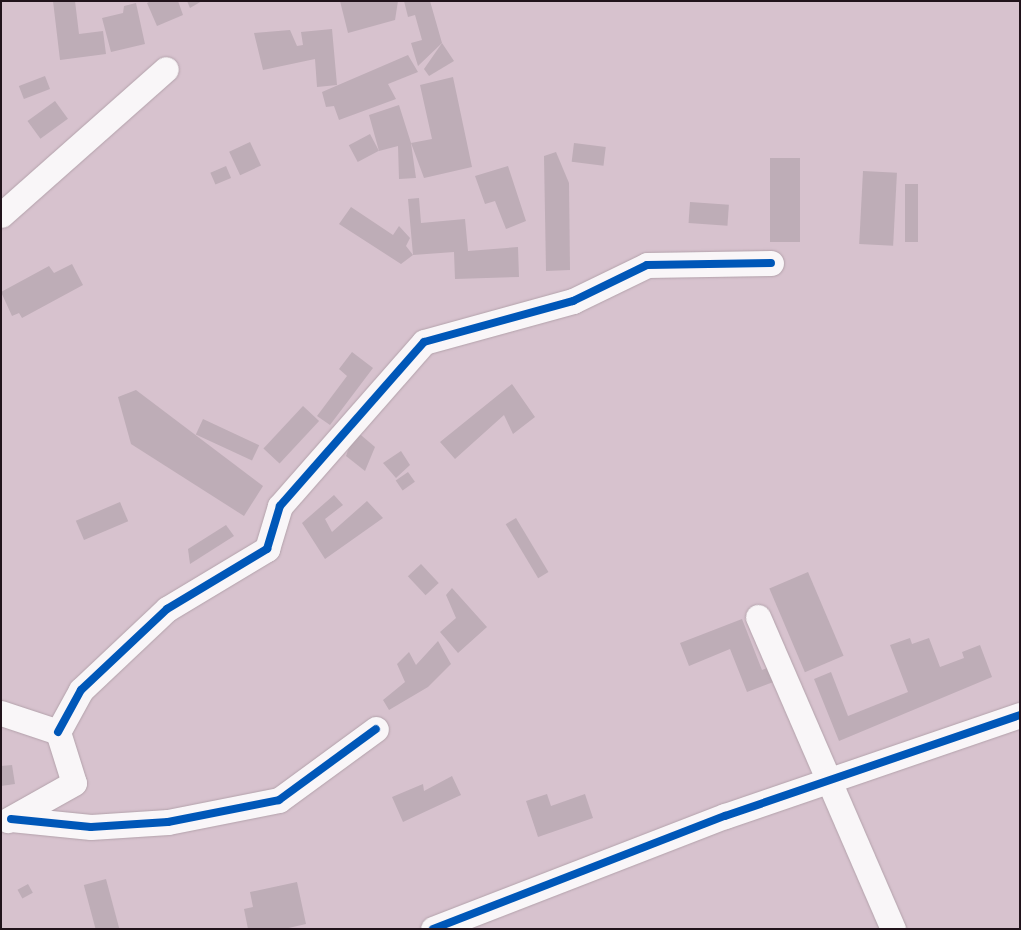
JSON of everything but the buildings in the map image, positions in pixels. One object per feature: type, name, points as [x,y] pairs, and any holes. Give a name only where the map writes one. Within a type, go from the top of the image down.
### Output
[{"type":"street","points":[[1,215],[166,69]]},
{"type":"street","points":[[6,822],[74,783],[58,732],[81,690],[167,609],[267,549],[280,506],[424,342],[573,301],[647,265],[771,263]]},
{"type":"street","points":[[758,617],[893,929]]},
{"type":"street","points":[[1,714],[58,732]]},
{"type":"street","points":[[433,929],[726,816],[1020,715]]},
{"type":"street","points":[[6,822],[91,827],[168,822],[279,800],[376,729]]},
{"type":"cycle path","points":[[58,732],[81,690],[167,609],[267,549],[280,506],[424,342],[573,301],[647,265],[771,263]]},
{"type":"cycle path","points":[[433,929],[725,816],[1020,715]]},
{"type":"cycle path","points":[[11,819],[91,827],[168,822],[279,800],[376,729]]}]
